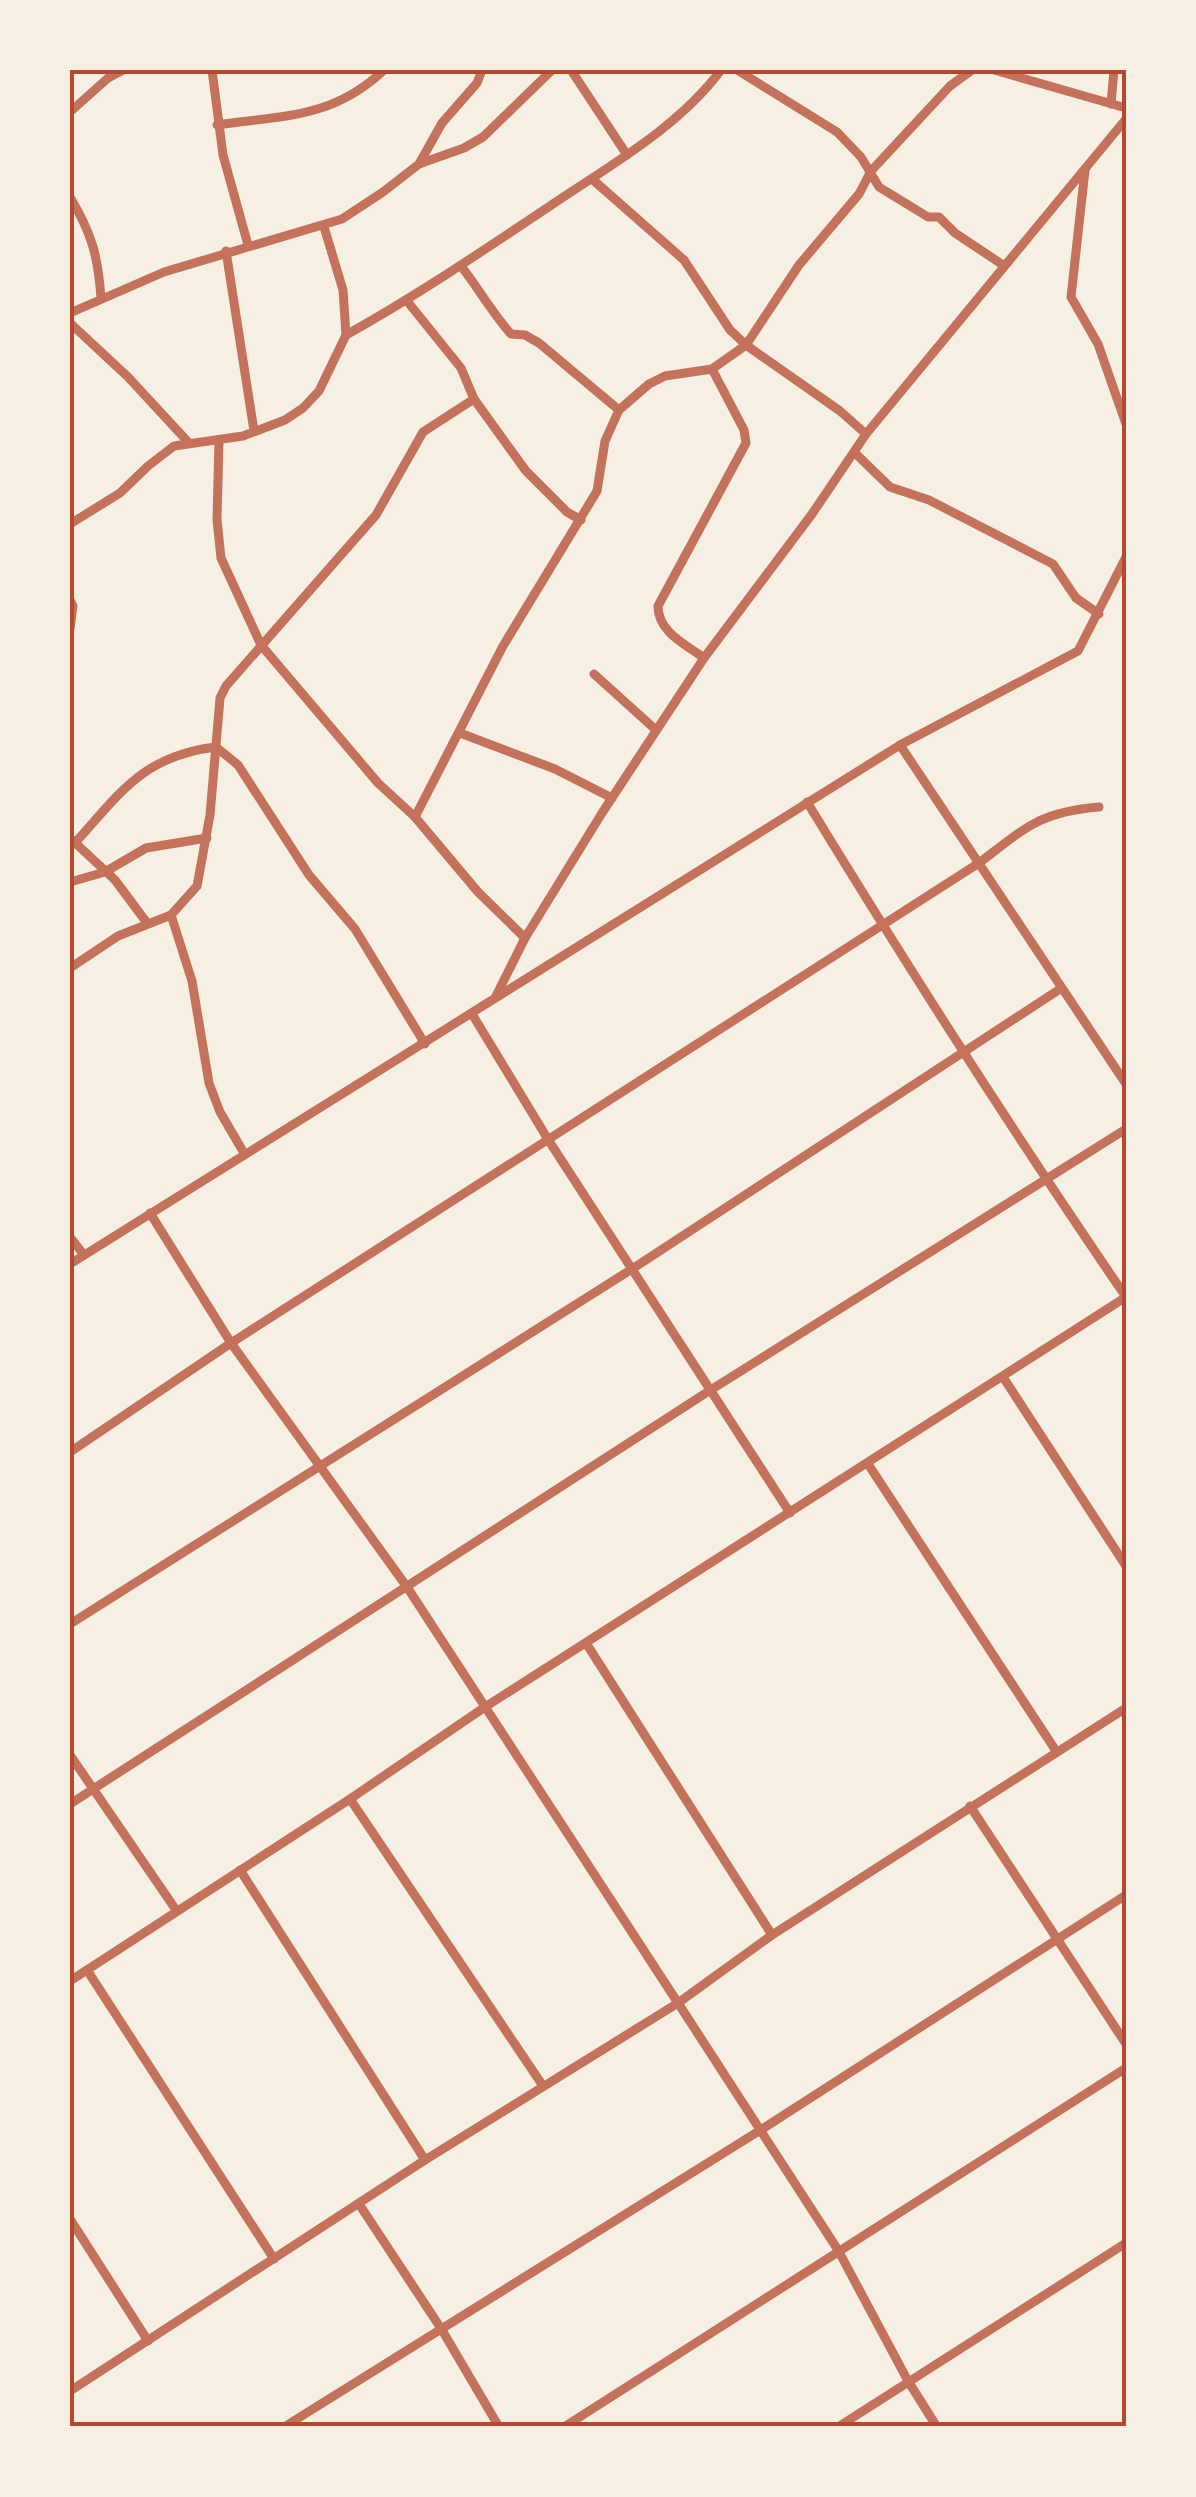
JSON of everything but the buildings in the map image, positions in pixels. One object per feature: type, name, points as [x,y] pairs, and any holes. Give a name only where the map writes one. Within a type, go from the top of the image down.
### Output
[{"type":"street","points":[[70,112],[108,78],[124,70]]},
{"type":"street","points":[[212,70],[217,125],[248,245]]},
{"type":"street","points":[[217,125],[326,109],[348,99],[384,70]]},
{"type":"street","points":[[419,164],[442,123],[477,83],[482,70]]},
{"type":"street","points":[[70,313],[226,251],[324,226],[384,192],[419,164],[464,148],[483,136],[552,70]]},
{"type":"street","points":[[570,70],[628,154]]},
{"type":"street","points":[[346,335],[407,301],[628,154],[676,116],[721,70]]},
{"type":"street","points":[[737,70],[837,132],[872,170],[879,187],[928,216],[939,217],[955,233],[1003,265]]},
{"type":"street","points":[[415,817],[503,646],[597,492],[604,441],[619,410],[634,394],[665,376],[712,369],[746,346],[799,265],[859,194],[872,170],[934,102],[972,70]]},
{"type":"street","points":[[994,70],[1126,108]]},
{"type":"street","points":[[1112,104],[1114,70]]},
{"type":"street","points":[[496,996],[525,938],[704,658],[856,453],[866,434],[1126,119]]},
{"type":"street","points":[[1085,170],[1070,297],[1098,344],[1126,424]]},
{"type":"street","points":[[592,179],[684,260],[719,316],[746,346],[840,411],[866,434]]},
{"type":"street","points":[[70,198],[88,227],[98,258],[101,298]]},
{"type":"street","points":[[70,524],[120,493],[174,446],[254,432],[304,408],[319,391],[346,335],[342,290],[324,226]]},
{"type":"street","points":[[226,251],[254,432]]},
{"type":"street","points":[[461,266],[485,296],[494,316],[511,334],[525,335],[539,343],[619,410]]},
{"type":"street","points":[[407,301],[461,368],[474,399],[540,487],[581,520]]},
{"type":"street","points":[[70,323],[128,377],[189,443]]},
{"type":"street","points":[[704,658],[664,628],[658,618],[658,606],[746,443],[744,430],[712,369]]},
{"type":"street","points":[[70,968],[118,936],[172,915],[197,886],[206,838],[220,698],[226,686],[376,515],[423,432],[474,399]]},
{"type":"street","points":[[219,440],[220,558],[260,645],[378,782],[525,938]]},
{"type":"street","points":[[856,453],[890,487],[929,500],[1052,564],[1076,598],[1098,614]]},
{"type":"street","points":[[70,1264],[900,745],[1078,650],[1126,558]]},
{"type":"street","points":[[70,600],[70,629]]},
{"type":"street","points":[[594,674],[656,730]]},
{"type":"street","points":[[460,733],[555,769],[612,798]]},
{"type":"street","points":[[900,745],[1126,1084]]},
{"type":"street","points":[[146,923],[105,872],[72,841],[139,776],[183,751],[216,747],[238,765],[310,875],[355,929],[426,1044]]},
{"type":"street","points":[[70,1981],[485,1706],[1126,1297],[882,926],[807,802]]},
{"type":"street","points":[[70,1452],[230,1343],[882,926],[1038,820],[1061,810],[1099,806]]},
{"type":"street","points":[[70,882],[105,872],[146,848],[206,838]]},
{"type":"street","points":[[172,915],[192,981],[209,1083],[244,1154]]},
{"type":"street","points":[[70,1624],[632,1269],[1060,989]]},
{"type":"street","points":[[472,1014],[549,1141],[790,1513]]},
{"type":"street","points":[[70,1804],[709,1390],[1126,1129]]},
{"type":"street","points":[[150,1213],[230,1343],[406,1587],[678,2003],[838,2250],[908,2382],[937,2427]]},
{"type":"street","points":[[70,1238],[84,1255]]},
{"type":"street","points":[[1003,1377],[1126,1566]]},
{"type":"street","points":[[868,1464],[1056,1752]]},
{"type":"street","points":[[586,1643],[772,1935]]},
{"type":"street","points":[[70,2391],[424,2160],[678,2003],[772,1935],[1126,1708]]},
{"type":"street","points":[[70,1755],[176,1910]]},
{"type":"street","points":[[350,1799],[543,2086]]},
{"type":"street","points":[[970,1806],[1126,2044]]},
{"type":"street","points":[[240,1870],[424,2160]]},
{"type":"street","points":[[284,2427],[759,2131],[1126,1895]]},
{"type":"street","points":[[87,1970],[274,2258]]},
{"type":"street","points":[[564,2427],[1126,2068]]},
{"type":"street","points":[[359,2204],[442,2330],[499,2427]]},
{"type":"street","points":[[70,2219],[148,2341]]},
{"type":"street","points":[[838,2427],[1126,2243]]}]
